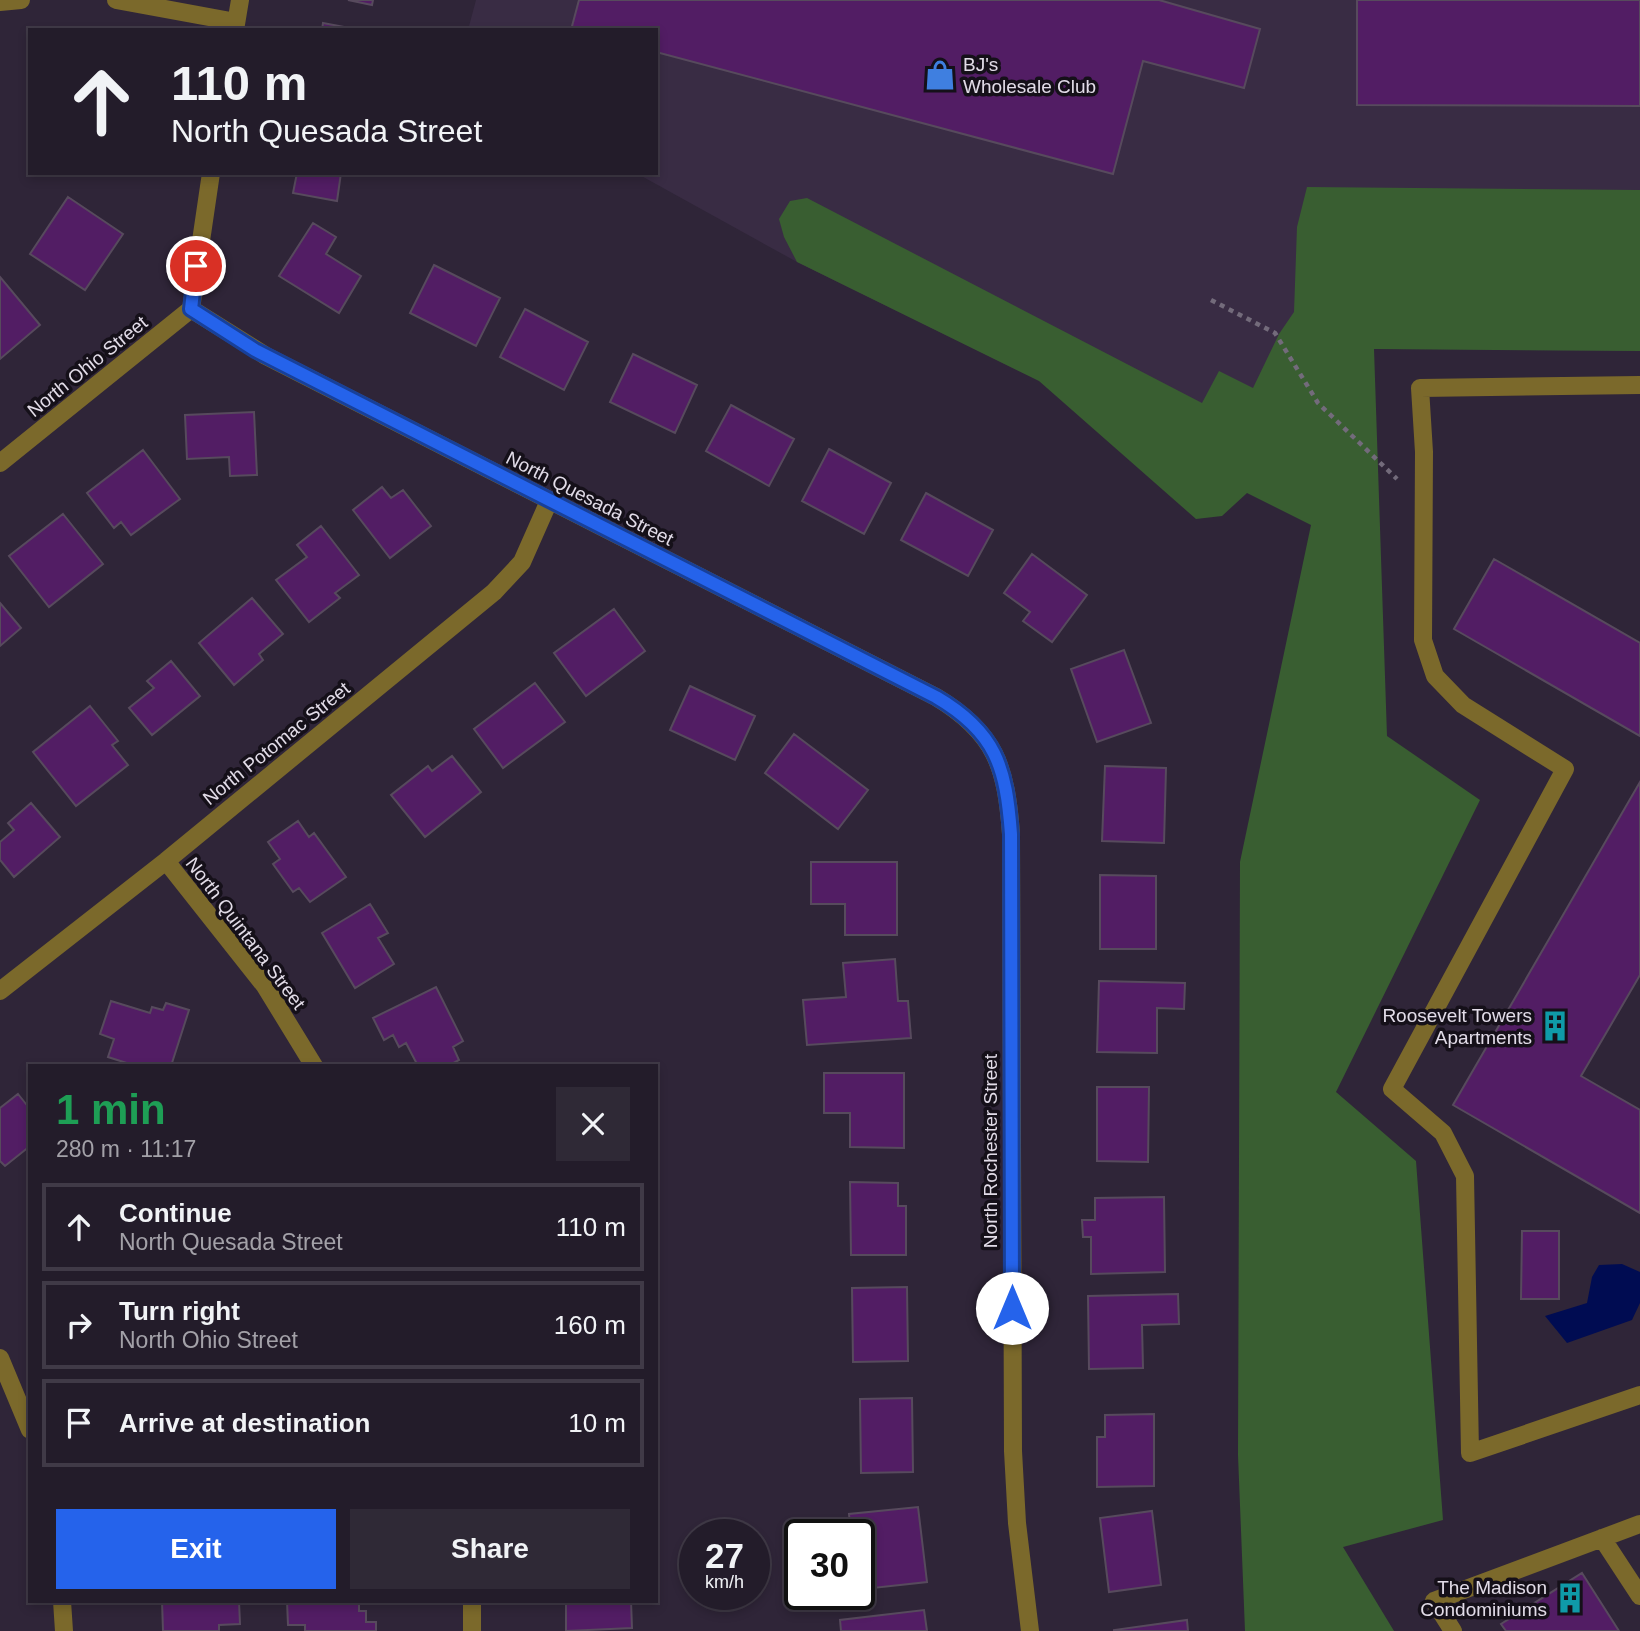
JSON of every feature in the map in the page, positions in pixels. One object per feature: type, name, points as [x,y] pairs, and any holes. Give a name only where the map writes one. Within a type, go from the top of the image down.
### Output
[{"type":"street","points":[[0,2],[21,0]]},
{"type":"street","points":[[117,0],[235,26],[240,0]]},
{"type":"street","points":[[191,309],[211,175]]},
{"type":"street","name":"North Ohio Street","points":[[0,463],[191,309]]},
{"type":"street","name":"North Quesada Street","points":[[191,309],[266,356],[916,686],[971,722]]},
{"type":"street","points":[[1640,385],[1420,388],[1423,640],[1435,676],[1463,705],[1565,769],[1392,1089],[1443,1133],[1465,1176],[1470,1453],[1640,1395]]},
{"type":"street","name":"North Potomac Street","points":[[0,991],[166,861],[494,592],[522,562],[549,501]]},
{"type":"street","name":"North Rochester Street","points":[[971,722],[989,743],[1002,766],[1011,834],[1013,1451],[1020,1548],[1030,1631]]},
{"type":"street","name":"North Quintana Street","points":[[166,861],[265,986],[313,1064]]},
{"type":"street","points":[[0,1358],[28,1425]]},
{"type":"street","points":[[1453,1631],[1434,1601],[1640,1524]]},
{"type":"street","points":[[1602,1538],[1640,1596]]},
{"type":"street","points":[[62,1603],[64,1631]]},
{"type":"street","points":[[472,1603],[472,1631]]},
{"type":"path","points":[[1211,300],[1275,333],[1318,403],[1423,504]]},
{"type":"shaded area","points":[[476,0],[1640,0],[1640,351],[1325,348],[1328,522],[797,262],[640,175],[658,175],[658,28],[469,28]]},
{"type":"shaded area","points":[[1622,1264],[1640,1272],[1640,1303],[1632,1320],[1567,1343],[1545,1316],[1587,1303],[1592,1277],[1599,1265]]},
{"type":"green space","points":[[1307,187],[1640,190],[1640,351],[1374,349],[1387,736],[1480,800],[1336,1092],[1416,1161],[1443,1520],[1343,1547],[1394,1631],[1245,1631],[1238,1455],[1240,862],[1311,525],[1247,493],[1222,516],[1196,519],[1039,381],[797,262],[784,237],[779,219],[790,201],[807,198],[1202,403],[1219,371],[1253,388],[1279,334],[1294,312],[1297,227]]},
{"type":"building","points":[[348,0],[373,0],[372,5]]},
{"type":"building","name":"BJ's Wholesale Club","points":[[579,0],[1159,0],[1260,29],[1244,88],[1143,61],[1113,174],[658,53],[658,28],[572,28]]},
{"type":"building","points":[[1357,0],[1640,0],[1640,106],[1357,105]]},
{"type":"building","points":[[323,23],[349,28],[322,28]]},
{"type":"building","points":[[297,175],[341,175],[337,201],[293,193]]},
{"type":"building","points":[[68,197],[123,234],[85,290],[30,254]]},
{"type":"building","points":[[313,223],[336,237],[326,254],[361,276],[339,313],[279,276]]},
{"type":"building","points":[[434,265],[500,298],[476,346],[410,313]]},
{"type":"building","points":[[0,277],[40,325],[0,359]]},
{"type":"building","points":[[525,309],[588,342],[564,390],[500,357]]},
{"type":"building","points":[[633,354],[697,385],[675,433],[610,402]]},
{"type":"building","points":[[731,405],[794,439],[769,486],[706,451]]},
{"type":"building","points":[[254,412],[257,475],[230,476],[229,457],[187,459],[185,415]]},
{"type":"building","points":[[829,449],[891,483],[864,534],[802,501]]},
{"type":"building","points":[[143,450],[180,499],[131,535],[121,522],[114,528],[87,493]]},
{"type":"building","points":[[382,487],[391,498],[403,490],[431,526],[390,558],[353,510]]},
{"type":"building","points":[[926,493],[993,530],[968,576],[901,540]]},
{"type":"building","points":[[63,514],[103,564],[49,607],[9,556]]},
{"type":"building","points":[[321,526],[359,575],[335,593],[340,598],[309,622],[276,580],[307,557],[297,545]]},
{"type":"building","points":[[1032,554],[1087,595],[1052,642],[1023,621],[1030,612],[1004,593]]},
{"type":"building","points":[[1494,559],[1640,643],[1640,736],[1454,629]]},
{"type":"building","points":[[252,598],[283,634],[259,654],[263,660],[234,685],[199,643]]},
{"type":"building","points":[[0,603],[21,628],[0,646]]},
{"type":"building","points":[[614,609],[645,651],[586,696],[554,653]]},
{"type":"building","points":[[1124,650],[1151,723],[1097,742],[1071,669]]},
{"type":"building","points":[[171,661],[200,696],[152,735],[129,708],[154,688],[147,681]]},
{"type":"building","points":[[535,683],[565,722],[503,768],[474,729]]},
{"type":"building","points":[[690,686],[755,716],[735,760],[670,730]]},
{"type":"building","points":[[90,706],[118,741],[112,745],[128,765],[76,806],[33,752]]},
{"type":"building","points":[[794,734],[868,790],[838,829],[765,773]]},
{"type":"building","points":[[452,756],[481,792],[425,837],[391,795],[428,766],[432,771]]},
{"type":"building","points":[[1105,766],[1166,768],[1164,843],[1102,841]]},
{"type":"building","name":"Roosevelt Towers Apartments","points":[[1640,782],[1640,975],[1581,1076],[1640,1110],[1640,1213],[1453,1105]]},
{"type":"building","points":[[31,803],[60,837],[14,877],[0,860],[0,842],[14,830],[8,823]]},
{"type":"building","points":[[298,821],[309,837],[314,833],[346,877],[310,902],[299,888],[293,892],[273,864],[280,859],[268,842]]},
{"type":"building","points":[[811,862],[897,862],[897,935],[845,935],[845,904],[811,904]]},
{"type":"building","points":[[1100,875],[1156,876],[1156,949],[1100,949]]},
{"type":"building","points":[[370,904],[388,933],[378,938],[394,964],[355,988],[322,933]]},
{"type":"building","points":[[895,959],[898,1001],[908,1001],[911,1038],[807,1045],[803,1000],[846,997],[843,963]]},
{"type":"building","points":[[1099,981],[1185,983],[1184,1009],[1157,1008],[1157,1053],[1097,1052]]},
{"type":"building","points":[[436,987],[463,1041],[453,1047],[459,1060],[452,1064],[417,1064],[406,1043],[399,1047],[393,1035],[384,1040],[373,1018]]},
{"type":"building","points":[[111,1001],[150,1013],[152,1007],[163,1010],[166,1003],[189,1010],[172,1064],[130,1064],[108,1057],[114,1039],[100,1034]]},
{"type":"building","points":[[824,1073],[904,1073],[904,1148],[850,1147],[850,1113],[824,1113]]},
{"type":"building","points":[[1097,1087],[1149,1087],[1148,1162],[1097,1161]]},
{"type":"building","points":[[18,1094],[28,1106],[28,1148],[5,1166],[0,1161],[0,1108]]},
{"type":"building","points":[[850,1182],[898,1183],[898,1206],[906,1206],[906,1255],[851,1255]]},
{"type":"building","points":[[1164,1197],[1165,1272],[1091,1274],[1091,1237],[1083,1237],[1082,1220],[1095,1220],[1095,1198]]},
{"type":"building","points":[[1522,1231],[1559,1231],[1559,1299],[1521,1299]]},
{"type":"building","points":[[907,1287],[908,1361],[853,1362],[852,1288]]},
{"type":"building","points":[[1178,1294],[1179,1324],[1142,1325],[1143,1368],[1089,1369],[1088,1296]]},
{"type":"building","points":[[912,1398],[913,1472],[861,1473],[860,1399]]},
{"type":"building","points":[[1154,1414],[1154,1486],[1097,1487],[1097,1437],[1105,1437],[1105,1415]]},
{"type":"building","points":[[918,1507],[927,1582],[875,1588],[875,1519],[849,1519],[849,1514]]},
{"type":"building","points":[[1152,1511],[1161,1585],[1109,1592],[1100,1518]]},
{"type":"building","name":"The Madison Condominiums","points":[[1582,1573],[1619,1631],[1506,1631],[1501,1624]]},
{"type":"building","points":[[162,1603],[239,1603],[240,1624],[219,1625],[219,1631],[163,1631]]},
{"type":"building","points":[[287,1603],[359,1603],[359,1611],[366,1611],[366,1622],[376,1622],[376,1631],[305,1631],[305,1625],[288,1625]]},
{"type":"building","points":[[566,1603],[631,1603],[632,1628],[566,1631]]},
{"type":"building","points":[[924,1610],[927,1631],[841,1631],[840,1620]]},
{"type":"building","points":[[1187,1620],[1188,1631],[1114,1631],[1114,1630]]},
{"type":"place","name":"BJ's Wholesale Club","points":[[940,75]]},
{"type":"place","name":"Roosevelt Towers Apartments","points":[[1555,1026]]},
{"type":"place","name":"The Madison Condominiums","points":[[1570,1598]]},
{"type":"route","points":[[196,266],[191,309],[255,350],[906,681],[950,705],[981,732],[1002,766],[1008,795],[1011,834],[1009,1009],[1012,1308]]}]
